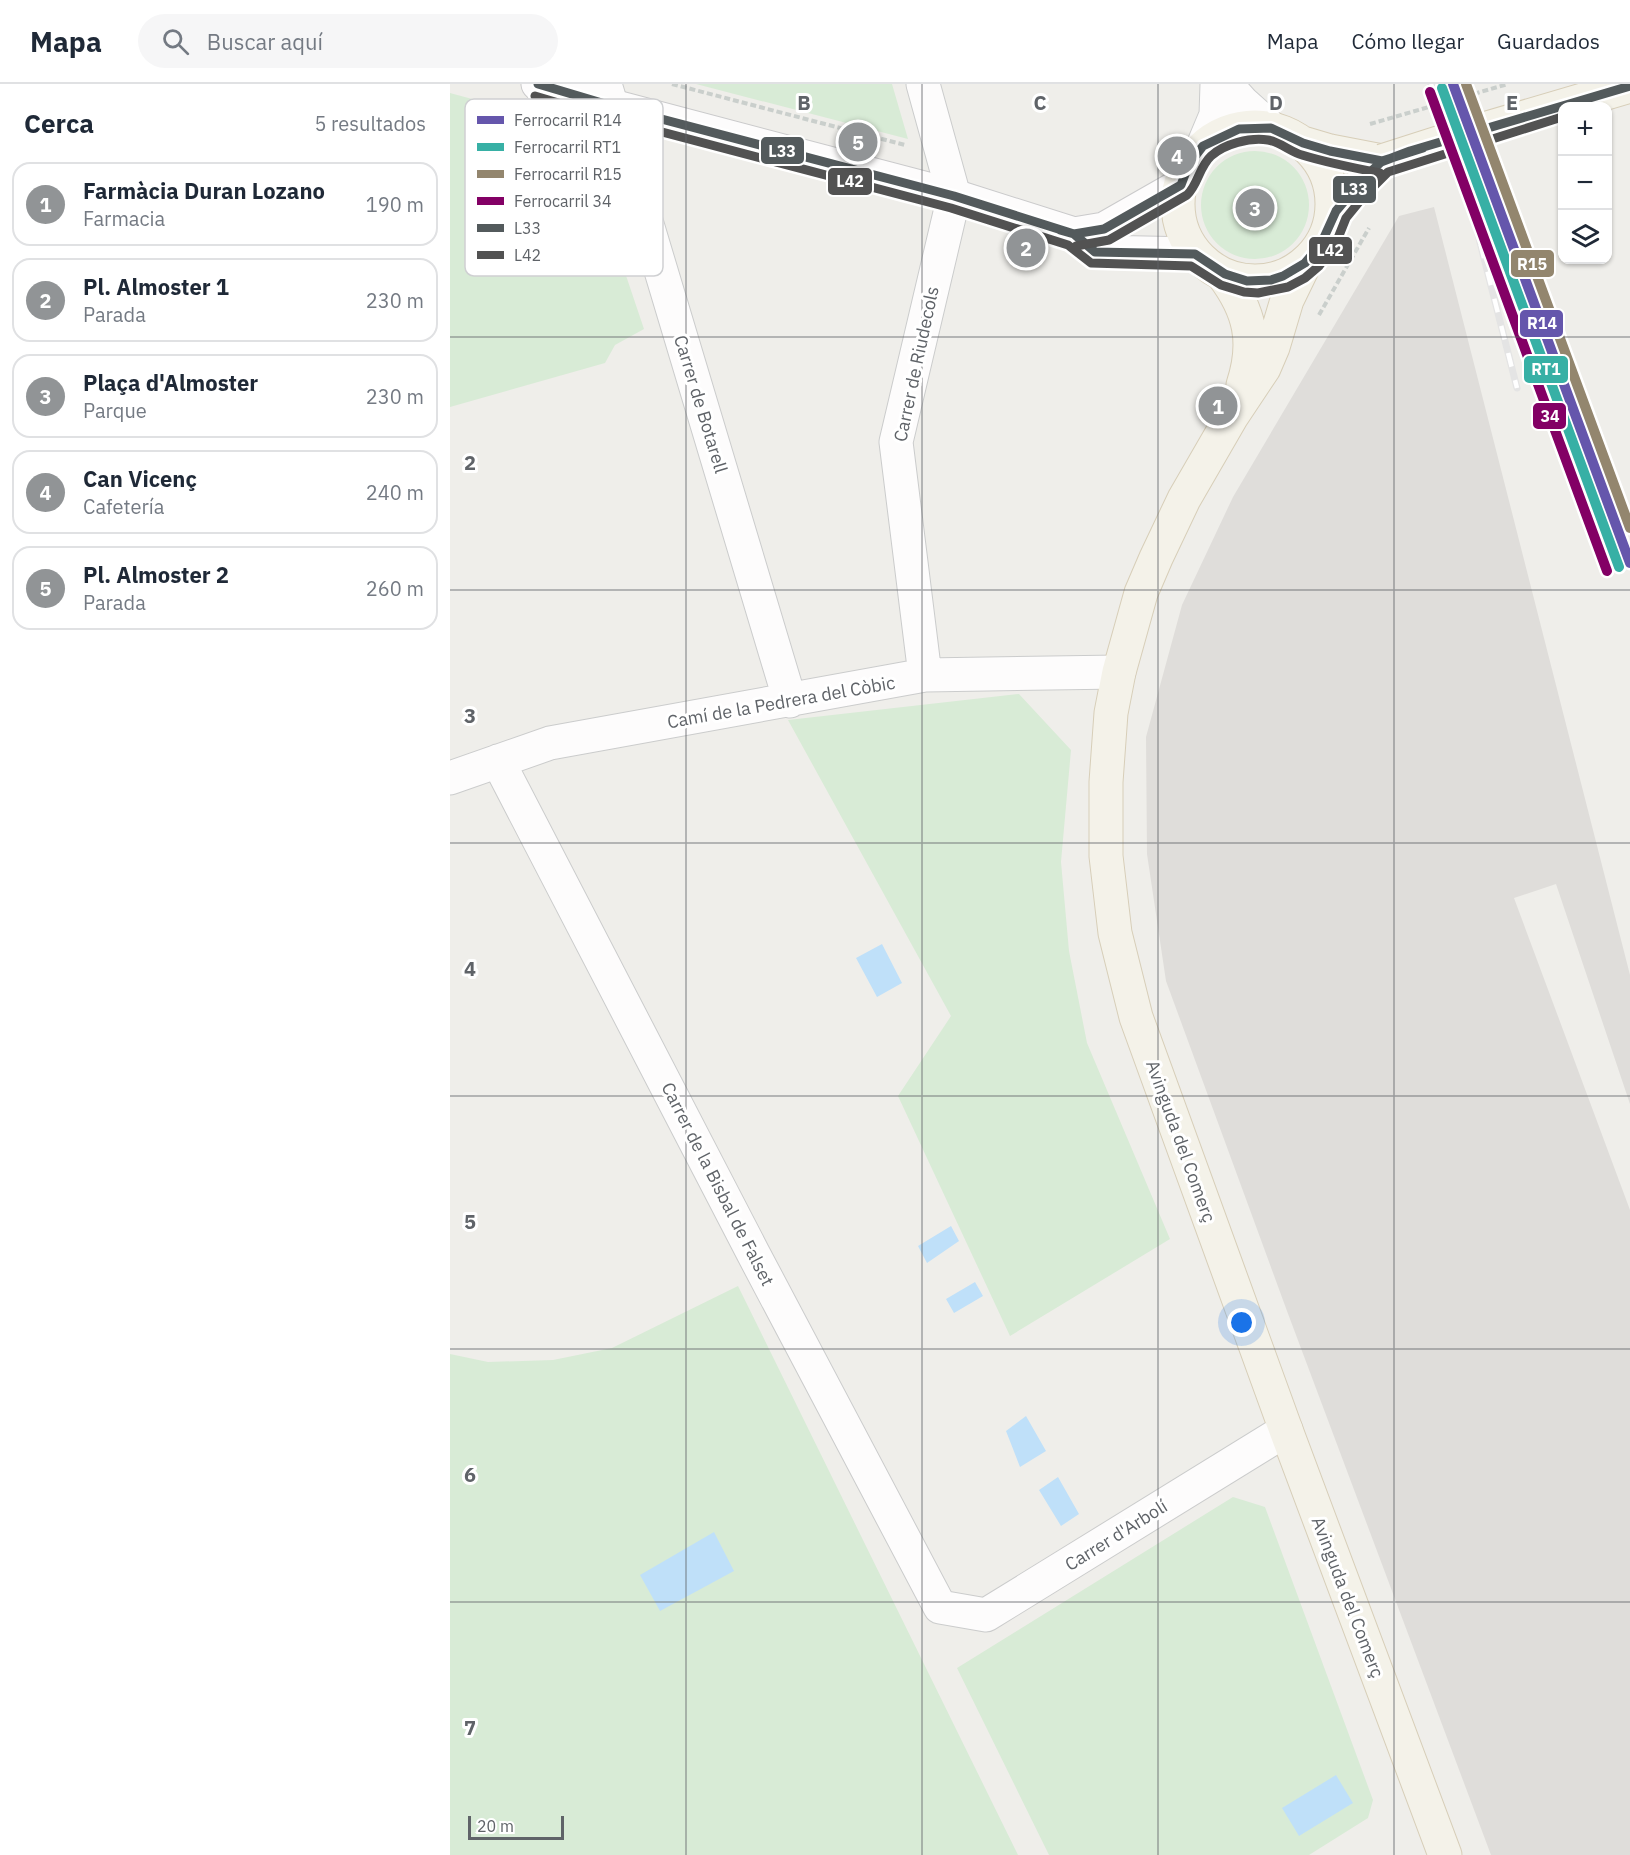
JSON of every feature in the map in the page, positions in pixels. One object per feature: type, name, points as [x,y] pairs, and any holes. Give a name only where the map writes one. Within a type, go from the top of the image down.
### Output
[{"type":"main road","points":[[1303,143],[1319,159],[1333,195],[1333,214],[1329,230],[1321,245],[1305,263],[1281,277],[1258,281],[1237,279],[1210,268],[1195,254],[1184,236],[1178,218],[1177,201],[1189,164],[1203,146],[1221,136],[1239,129],[1271,128],[1303,143],[1330,151],[1382,161],[1534,113],[1630,86]]},
{"type":"main road","points":[[1333,214],[1382,161]]},
{"type":"main road","name":"Avinguda del Comerç","points":[[1305,263],[1287,300],[1264,368],[1190,490],[1156,558],[1138,604],[1119,672],[1111,713],[1105,820],[1106,856],[1110,900],[1120,954],[1136,1017],[1286,1430],[1445,1855]]},
{"type":"main road","name":"Avinguda del Comerç","points":[[1223,275],[1243,306],[1251,334],[1249,364],[1233,416]]},
{"type":"street","points":[[538,84],[609,95]]},
{"type":"street","points":[[923,84],[954,196]]},
{"type":"street","points":[[1203,146],[1215,116],[1217,84]]},
{"type":"street","points":[[1226,84],[1271,128]]},
{"type":"street","points":[[663,111],[954,196],[1074,234],[1095,252],[1195,254]]},
{"type":"street","points":[[1074,234],[1104,229],[1181,185]]},
{"type":"street","name":"Carrer de Riudecols","points":[[926,675],[896,442],[954,196]]},
{"type":"street","name":"Carrer de Botarell","points":[[663,276],[790,701]]},
{"type":"street","name":"Camí de la Pedrera del Còbic","points":[[450,778],[550,743],[926,675],[1119,672]]},
{"type":"street","name":"Carrer de la Bisbal de Falset","points":[[498,761],[753,1253],[940,1606]]},
{"type":"street","name":"Carrer d'Arbolí","points":[[940,1606],[986,1615],[1286,1430]]},
{"type":"path","points":[[672,84],[908,146]]},
{"type":"path","points":[[1370,124],[1508,84]]},
{"type":"path","points":[[1313,325],[1370,226]]},
{"type":"shaded area","points":[[1434,207],[1630,975],[1630,1104],[1556,884],[1514,898],[1630,1210],[1630,1855],[1491,1855],[1166,981],[1147,854],[1146,737],[1182,605],[1233,497],[1399,216]]},
{"type":"green space","points":[[696,84],[892,84],[908,139]]},
{"type":"green space","points":[[450,93],[472,99],[465,99],[465,276],[626,276],[644,329],[615,345],[605,363],[450,407]]},
{"type":"green space","points":[[1255,151],[1276,155],[1293,167],[1305,184],[1309,205],[1305,226],[1293,243],[1276,255],[1255,259],[1234,255],[1217,243],[1205,226],[1201,205],[1205,184],[1217,167],[1234,155]]},
{"type":"green space","points":[[1019,694],[1071,750],[1061,862],[1069,951],[1087,1043],[1170,1239],[1010,1336],[898,1096],[951,1016],[788,720]]},
{"type":"green space","points":[[738,1286],[1018,1855],[450,1855],[450,1354],[488,1362],[553,1360],[612,1348]]},
{"type":"green space","points":[[1233,1497],[1265,1507],[1373,1800],[1368,1818],[1309,1855],[1049,1855],[957,1668]]},
{"type":"water","points":[[882,944],[902,983],[877,997],[856,958]]},
{"type":"water","points":[[951,1226],[959,1241],[927,1263],[918,1246]]},
{"type":"water","points":[[975,1282],[983,1296],[954,1313],[946,1299]]},
{"type":"water","points":[[1026,1416],[1046,1451],[1020,1467],[1006,1431]]},
{"type":"water","points":[[1058,1477],[1079,1514],[1061,1526],[1039,1490]]},
{"type":"water","points":[[714,1532],[734,1571],[660,1611],[640,1575]]},
{"type":"water","points":[[1336,1775],[1353,1803],[1299,1836],[1282,1808]]},
{"type":"railway","points":[[1431,84],[1470,203],[1517,388]]},
{"type":"rail line","name":"R14","points":[[1453,84],[1630,563]]},
{"type":"rail line","name":"R15","points":[[1466,84],[1630,528]]},
{"type":"rail line","name":"RT1","points":[[1442,88],[1619,567]]},
{"type":"rail line","name":"34","points":[[1430,92],[1607,571]]},
{"type":"transit line","name":"L33","points":[[538,84],[588,99]]},
{"type":"transit line","name":"L33","points":[[663,119],[954,196],[1074,234],[1095,252],[1195,254],[1225,274],[1247,281],[1271,280],[1305,263],[1321,244],[1336,211],[1381,162],[1410,151],[1630,86]]},
{"type":"transit line","name":"L42","points":[[535,96],[545,99]]},
{"type":"transit line","name":"L42","points":[[663,132],[951,208],[1068,245],[1091,263],[1191,266],[1221,285],[1244,292],[1258,293],[1288,287],[1305,278],[1319,266],[1336,243],[1346,218],[1388,172],[1558,118]]},
{"type":"transit line","name":"L33","points":[[1060,230],[1074,234],[1104,229],[1181,185],[1189,164],[1203,146],[1239,129],[1271,128],[1303,143],[1330,151],[1382,161],[1423,148]]},
{"type":"transit line","name":"L42","points":[[1076,246],[1109,240],[1187,195],[1207,160],[1216,152],[1238,142],[1268,140],[1302,155],[1380,173]]},
{"type":"place","name":"Pl. Almoster 2","points":[[858,142]]},
{"type":"place","name":"Can Vicenç","points":[[1177,156]]},
{"type":"place","name":"Plaça d'Almoster","points":[[1255,208]]},
{"type":"place","name":"Pl. Almoster 1","points":[[1026,248]]},
{"type":"place","name":"Farmàcia Duran Lozano","points":[[1218,406]]}]
